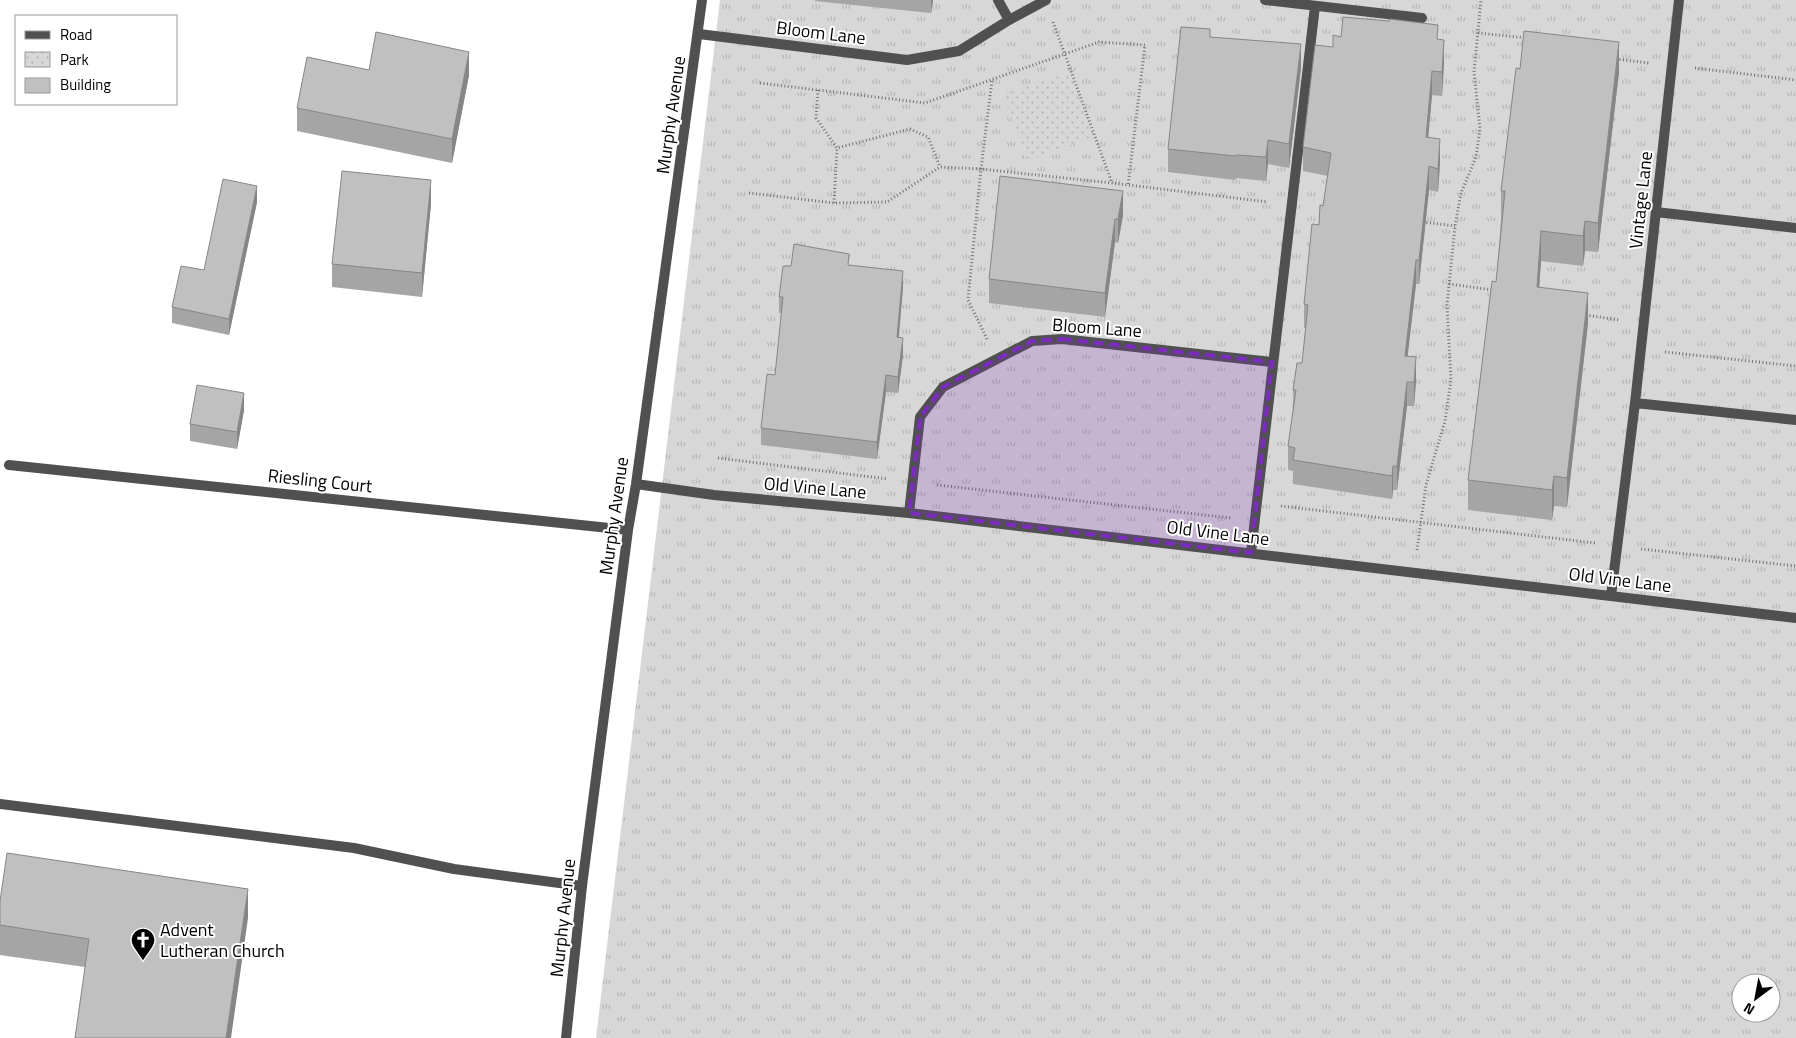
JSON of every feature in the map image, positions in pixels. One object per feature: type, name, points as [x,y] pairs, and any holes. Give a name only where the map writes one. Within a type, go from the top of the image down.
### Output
[{"type":"street","name":"Murphy Avenue","points":[[566,1038],[582,886],[628,530],[636,484],[702,0]]},
{"type":"street","points":[[998,0],[1009,20]]},
{"type":"street","name":"Bloom Lane","points":[[698,34],[907,60],[959,51],[1046,0]]},
{"type":"street","points":[[1264,0],[1422,18]]},
{"type":"street","name":"Vintage Lane","points":[[1611,596],[1635,403],[1679,0]]},
{"type":"street","points":[[1251,553],[1272,362],[1316,6]]},
{"type":"street","points":[[1656,212],[1796,228]]},
{"type":"street","name":"Bloom Lane","points":[[909,513],[920,417],[943,387],[1032,341],[1062,339],[1272,362]]},
{"type":"street","points":[[1635,403],[1796,420]]},
{"type":"street","name":"Riesling Court","points":[[9,464],[628,530]]},
{"type":"street","name":"Old Vine Lane","points":[[636,484],[714,495],[909,513],[1796,618]]},
{"type":"street","points":[[0,804],[354,848],[454,869],[582,886]]},
{"type":"path","points":[[1046,0],[1112,183]]},
{"type":"path","points":[[1414,573],[1426,485],[1445,421],[1451,380],[1447,304],[1455,226],[1461,193],[1476,157],[1480,129],[1474,72],[1481,0]]},
{"type":"path","points":[[1478,33],[1527,38]]},
{"type":"path","points":[[760,83],[925,103],[1064,52],[1099,42],[1145,45],[1128,186]]},
{"type":"path","points":[[1615,59],[1796,80]]},
{"type":"path","points":[[992,80],[980,170],[968,300],[997,359]]},
{"type":"path","points":[[818,90],[816,118],[837,148],[834,203]]},
{"type":"path","points":[[837,148],[910,129],[928,137],[940,167]]},
{"type":"path","points":[[749,193],[834,203],[887,202],[940,167],[1112,183],[1292,205]]},
{"type":"path","points":[[1416,221],[1455,226]]},
{"type":"highlighted area","points":[[1062,339],[1272,362],[1251,553],[909,513],[920,417],[943,387],[1032,341]]},
{"type":"green space","points":[[720,0],[1796,0],[1796,1038],[596,1038]]},
{"type":"green space","points":[[1070,71],[1095,136],[1027,161],[1003,95]]},
{"type":"building","points":[[1343,17],[1389,21],[1390,19],[1438,25],[1437,39],[1444,40],[1442,72],[1432,71],[1426,137],[1440,139],[1438,169],[1429,166],[1419,260],[1416,260],[1405,356],[1416,357],[1414,382],[1407,382],[1397,466],[1393,466],[1392,476],[1293,460],[1295,448],[1288,446],[1296,390],[1293,390],[1297,363],[1302,363],[1308,305],[1304,304],[1312,224],[1319,225],[1320,205],[1323,206],[1331,153],[1303,147],[1315,45],[1333,47],[1333,35],[1341,37]]},
{"type":"building","points":[[1181,27],[1210,29],[1210,37],[1301,44],[1289,144],[1268,140],[1266,157],[1235,156],[1168,149]]},
{"type":"building","points":[[1524,31],[1619,42],[1598,223],[1585,221],[1583,236],[1541,231],[1537,287],[1588,293],[1567,478],[1554,476],[1552,490],[1468,480],[1492,281],[1496,282],[1505,191],[1501,191],[1516,68],[1520,69]]},
{"type":"building","points":[[376,32],[469,52],[452,139],[297,108],[307,57],[369,70]]},
{"type":"building","points":[[342,171],[431,180],[422,273],[332,264]]},
{"type":"building","points":[[1000,176],[1123,191],[1118,219],[1115,219],[1105,293],[989,279]]},
{"type":"building","points":[[223,179],[257,186],[229,319],[172,307],[181,266],[204,270]]},
{"type":"building","points":[[794,244],[849,254],[848,265],[903,271],[897,337],[903,338],[898,377],[886,375],[877,442],[761,428],[767,374],[775,375],[783,297],[779,297],[783,266],[791,266]]},
{"type":"building","points":[[197,385],[244,393],[237,432],[190,424]]},
{"type":"building","name":"Advent Lutheran Church","points":[[7,853],[248,889],[226,1038],[75,1038],[89,939],[0,925],[0,901]]},
{"type":"place","name":"Advent Lutheran Church","points":[[143,961]]}]
